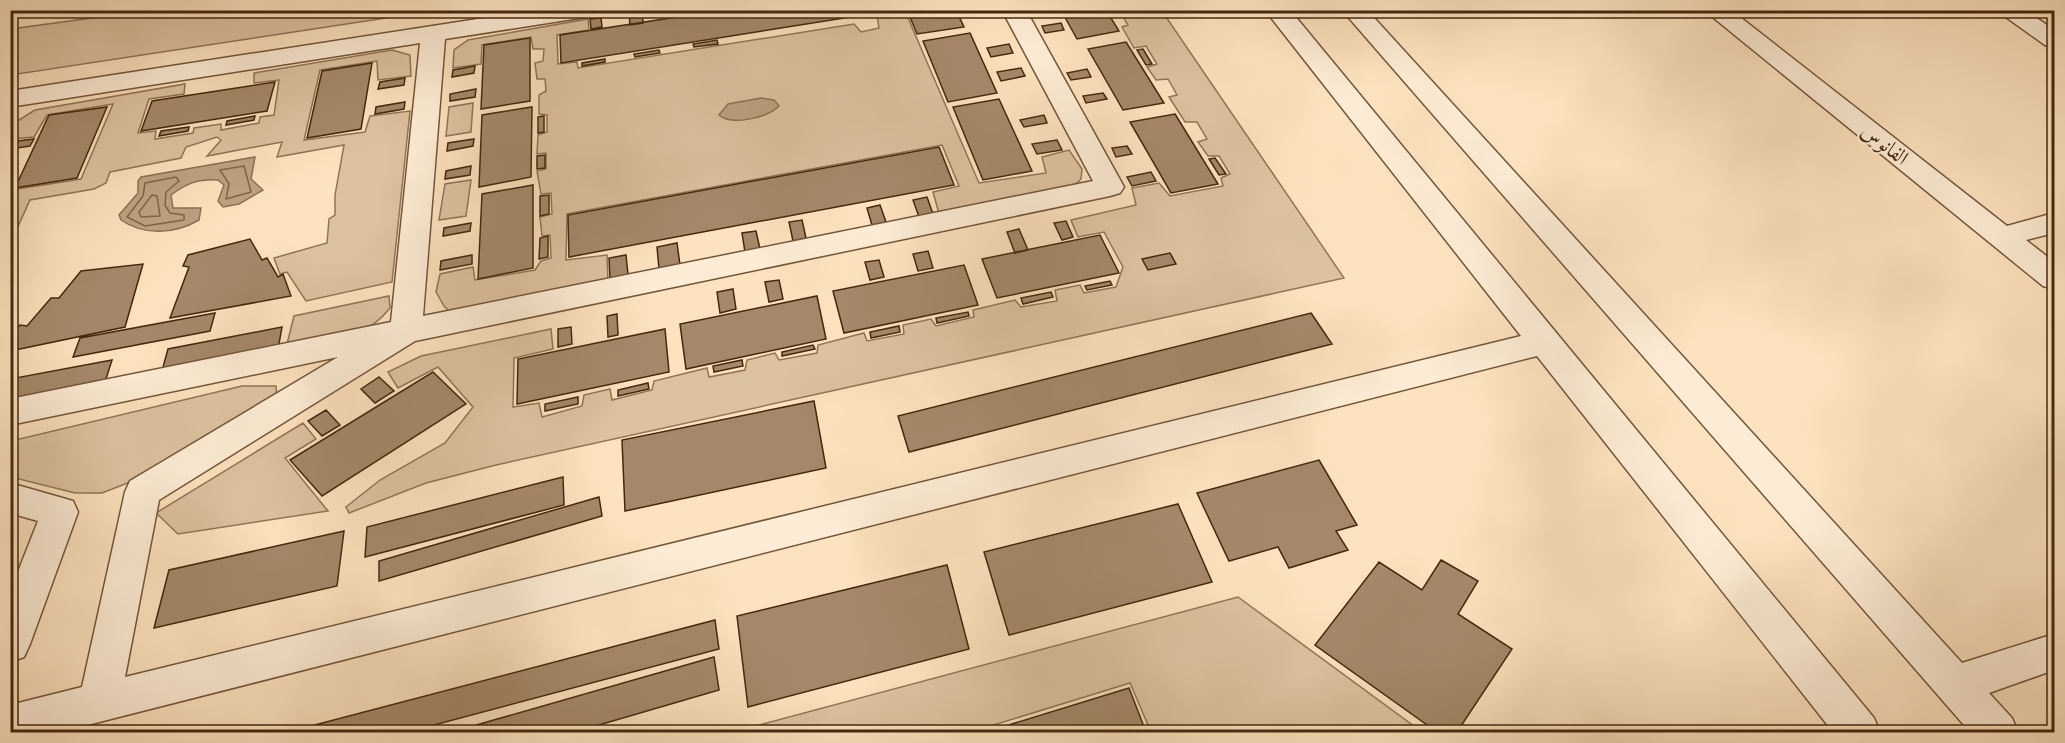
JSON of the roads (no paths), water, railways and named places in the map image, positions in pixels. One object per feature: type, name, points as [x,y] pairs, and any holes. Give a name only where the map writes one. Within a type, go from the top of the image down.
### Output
[{"type":"street","points":[[10,99],[586,10]]},
{"type":"street","points":[[10,412],[1110,187],[1014,10]]},
{"type":"street","points":[[1277,10],[1859,732]]},
{"type":"street","points":[[1354,10],[1997,732]]},
{"type":"street","name":"الفانوس","points":[[1716,10],[2055,278]]},
{"type":"street","points":[[2008,10],[2055,40]]},
{"type":"street","points":[[406,331],[433,34]]},
{"type":"street","points":[[2002,237],[2055,223]]},
{"type":"street","points":[[99,703],[143,492],[406,331]]},
{"type":"street","points":[[10,725],[1545,342]]},
{"type":"street","points":[[10,498],[60,513],[10,644]]},
{"type":"street","points":[[1955,685],[2055,652]]},
{"type":"water","points":[[761,98],[774,100],[779,106],[766,114],[749,119],[732,120],[719,115],[728,104]]},
{"type":"water","points":[[255,157],[251,179],[263,190],[239,204],[223,207],[218,201],[224,185],[218,180],[204,180],[182,187],[171,195],[173,208],[201,208],[199,220],[190,225],[170,230],[149,231],[121,220],[119,215],[138,193],[138,181],[141,177]]}]
